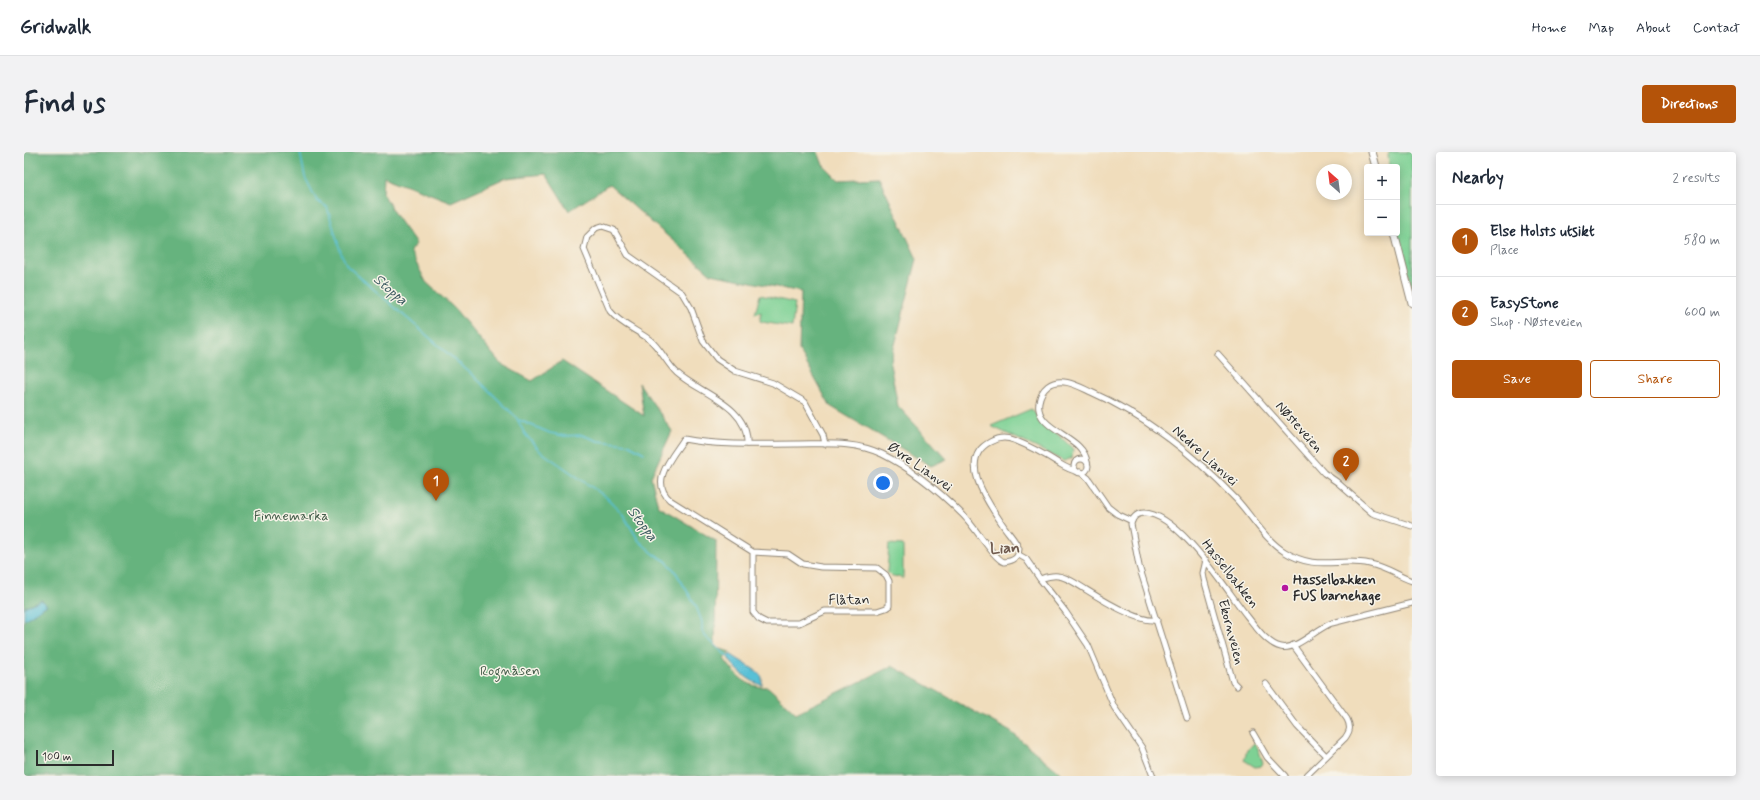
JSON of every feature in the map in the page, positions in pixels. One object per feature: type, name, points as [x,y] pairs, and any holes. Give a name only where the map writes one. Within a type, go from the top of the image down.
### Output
[{"type":"main road","points":[[1372,152],[1375,164]]},
{"type":"main road","points":[[1395,236],[1412,303]]},
{"type":"street","points":[[747,444],[744,427],[737,414],[676,372],[652,342],[616,318],[610,311],[584,249],[587,237],[596,228],[607,226],[614,230],[628,255],[682,293],[687,300],[706,346],[723,365],[739,373],[773,383],[804,402],[823,434],[825,444]]},
{"type":"street","name":"Nøsteveien","points":[[1218,354],[1324,473],[1337,482],[1372,513],[1412,526]]},
{"type":"street","name":"Nedre Lianvei","points":[[1087,462],[1084,452],[1047,422],[1040,414],[1039,404],[1042,394],[1046,388],[1054,383],[1068,382],[1096,394],[1135,415],[1160,431],[1214,476],[1275,544],[1295,558],[1312,563],[1325,564],[1350,562],[1370,564],[1412,581]]},
{"type":"street","points":[[1087,468],[1084,472],[1069,469],[1018,442],[1005,438],[989,442],[977,454],[974,469],[978,482],[993,509],[1018,545],[1019,555],[1026,559],[1065,611],[1088,645],[1114,707],[1142,748],[1153,776]]},
{"type":"street","name":"Øvre Lianvei","points":[[684,439],[707,444],[825,444],[861,446],[894,461],[936,491],[962,514],[1000,560],[1004,562],[1010,561],[1019,555]]},
{"type":"street","name":"Flåtan","points":[[684,439],[663,471],[661,484],[663,492],[670,500],[753,552],[788,554],[803,564],[820,567],[877,568],[886,575],[889,581],[889,606],[877,611],[825,611],[799,623],[763,622],[756,617],[754,612],[753,552]]},
{"type":"street","points":[[1079,447],[1077,461],[1074,467],[1088,478],[1108,507],[1117,514],[1132,521],[1138,560],[1170,668],[1187,718]]},
{"type":"street","points":[[1060,464],[1083,459],[1087,462],[1088,478]]},
{"type":"street","name":"Hasselbakken","points":[[1132,521],[1141,513],[1149,513],[1157,516],[1178,531],[1216,571],[1248,617],[1267,638],[1285,648],[1294,646]]},
{"type":"street","name":"Ekornveien","points":[[1206,560],[1203,573],[1204,579],[1233,682],[1236,686]]},
{"type":"street","points":[[1040,579],[1051,576],[1066,578],[1138,618],[1148,621],[1157,620]]},
{"type":"street","points":[[1306,776],[1349,733],[1349,723],[1294,646],[1325,626],[1412,603]]},
{"type":"street","points":[[1266,684],[1297,726],[1326,756]]},
{"type":"street","points":[[1253,733],[1269,759],[1285,776]]},
{"type":"green space","name":"Finnemarka","points":[[24,152],[818,152],[823,165],[838,180],[879,178],[917,259],[890,364],[898,406],[947,459],[931,466],[830,406],[799,350],[801,292],[711,274],[609,185],[569,211],[546,174],[505,178],[451,202],[384,176],[383,193],[395,215],[416,244],[410,251],[426,282],[454,308],[501,364],[532,381],[562,361],[644,416],[639,383],[672,431],[651,477],[658,506],[716,541],[715,647],[730,652],[724,659],[737,675],[748,683],[760,687],[768,687],[796,713],[892,666],[1011,732],[1064,776],[24,776],[24,620],[47,605],[41,600],[24,607]]},
{"type":"green space","points":[[1390,152],[1412,152],[1412,289],[1398,237],[1400,236],[1400,164],[1389,164],[1388,155]]},
{"type":"green space","points":[[760,295],[795,303],[792,327],[760,321],[761,312],[755,314]]},
{"type":"green space","points":[[1031,409],[1073,449],[1072,458],[1064,461],[991,426]]},
{"type":"green space","points":[[889,544],[903,545],[903,579],[899,576],[892,577],[887,572]]},
{"type":"green space","points":[[1254,743],[1259,751],[1263,764],[1261,766],[1255,767],[1244,760],[1247,751]]},
{"type":"water","points":[[41,600],[47,605],[24,620],[24,607]]},
{"type":"water","points":[[730,654],[758,672],[762,677],[762,685],[747,678],[738,670],[728,657]]},
{"type":"waterway","name":"Stoppa","points":[[300,152],[305,177],[317,201],[327,207],[341,253],[347,266],[476,378],[516,417],[525,434],[540,451],[606,497],[622,513],[639,541],[654,554],[666,561],[675,571],[696,606],[702,622],[702,631],[705,636],[728,657]]},
{"type":"waterway","name":"Stoppa","points":[[519,420],[550,433],[565,436],[582,435],[598,441],[628,444],[644,453]]},
{"type":"place","name":"EasyStone","points":[[1346,481]]},
{"type":"place","name":"Else Holsts utsikt","points":[[436,501]]},
{"type":"place","name":"Hasselbakken FUS barnehage","points":[[1285,588]]},
{"type":"district","name":"Lian","points":[[1005,548]]},
{"type":"park label","name":"Rognåsen","points":[[510,671]]}]
